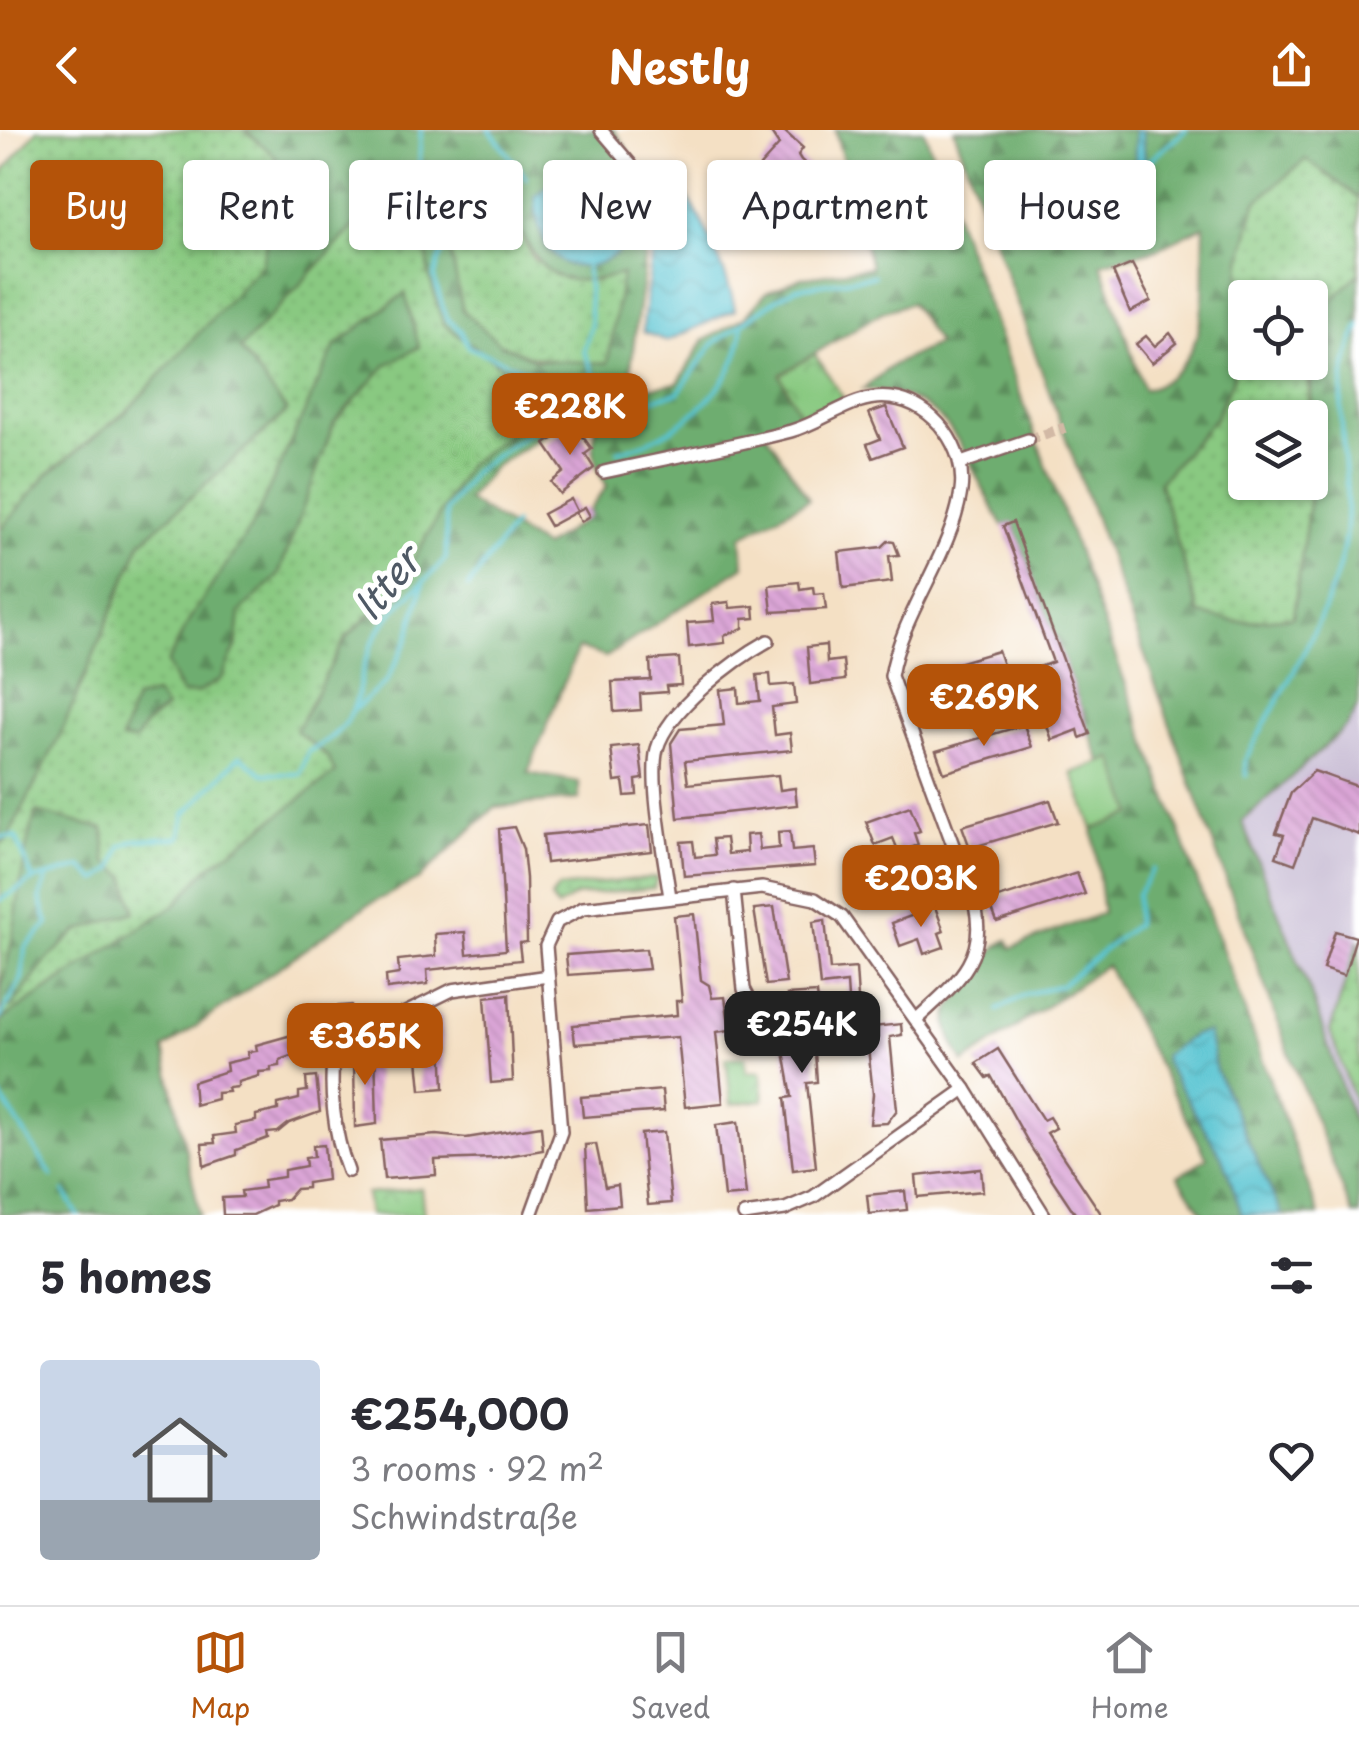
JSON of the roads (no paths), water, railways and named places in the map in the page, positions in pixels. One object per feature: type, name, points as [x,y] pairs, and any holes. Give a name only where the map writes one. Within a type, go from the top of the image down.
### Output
[{"type":"street","points":[[601,130],[627,160]]},
{"type":"street","points":[[604,472],[796,430],[870,398],[893,398],[935,419],[961,463],[959,502],[898,647],[891,676],[975,905],[979,936],[964,976],[917,1019]]},
{"type":"street","points":[[961,463],[1028,440]]},
{"type":"street","points":[[670,897],[656,750],[667,726],[735,659],[768,642]]},
{"type":"street","points":[[734,890],[744,989],[760,1020]]},
{"type":"street","points":[[531,1215],[560,1132],[546,946],[557,922],[583,908],[734,890],[790,891],[815,900],[842,917],[965,1089],[1044,1215]]},
{"type":"street","points":[[348,1171],[340,1150],[332,1066],[335,1048],[452,990],[548,976]]},
{"type":"street","points":[[744,1215],[785,1209],[813,1198],[965,1089]]},
{"type":"water","points":[[1135,130],[1142,130],[1145,160],[1135,160]]},
{"type":"water","points":[[543,190],[543,236],[537,215],[535,196]]},
{"type":"water","points":[[687,197],[707,232],[707,250],[715,250],[735,310],[667,341],[643,332],[653,250],[687,250]]},
{"type":"water","points":[[550,250],[619,250],[598,264],[582,267],[556,257]]},
{"type":"water","points":[[1208,1032],[1216,1070],[1282,1215],[1242,1215],[1224,1161],[1165,1063],[1164,1055],[1193,1035]]},
{"type":"waterway","points":[[421,130],[419,174],[431,199],[442,251],[434,278],[446,318],[461,331],[468,347],[581,393]]},
{"type":"waterway","points":[[490,130],[526,178]]},
{"type":"waterway","points":[[1150,160],[1186,130]]},
{"type":"waterway","points":[[586,263],[591,324],[584,351],[604,396]]},
{"type":"waterway","name":"Itter","points":[[0,837],[16,837],[33,880],[82,867],[97,881],[113,869],[121,846],[135,840],[180,838],[185,814],[240,756],[263,774],[300,774],[308,752],[329,739],[351,713],[368,653],[384,623],[446,558],[446,511],[473,472],[583,394],[648,400],[678,393],[713,344],[797,288],[874,276]]},
{"type":"waterway","points":[[618,451],[639,445],[682,422],[718,389],[731,369],[742,326]]},
{"type":"waterway","points":[[1246,776],[1245,760],[1306,648],[1341,558],[1347,502],[1343,380],[1359,326]]},
{"type":"waterway","points":[[468,587],[514,524]]},
{"type":"waterway","points":[[355,709],[386,682],[408,639],[424,580]]},
{"type":"waterway","points":[[998,1010],[1026,994],[1061,985],[1136,924],[1137,894],[1153,869]]},
{"type":"waterway","points":[[0,1018],[22,978],[25,948],[48,924],[40,898],[47,878]]},
{"type":"waterway","points":[[0,900],[33,880]]},
{"type":"waterway","points":[[0,1095],[52,1176]]},
{"type":"waterway","points":[[64,1191],[78,1215]]},
{"type":"tunnel","points":[[1028,440],[1065,428]]}]
